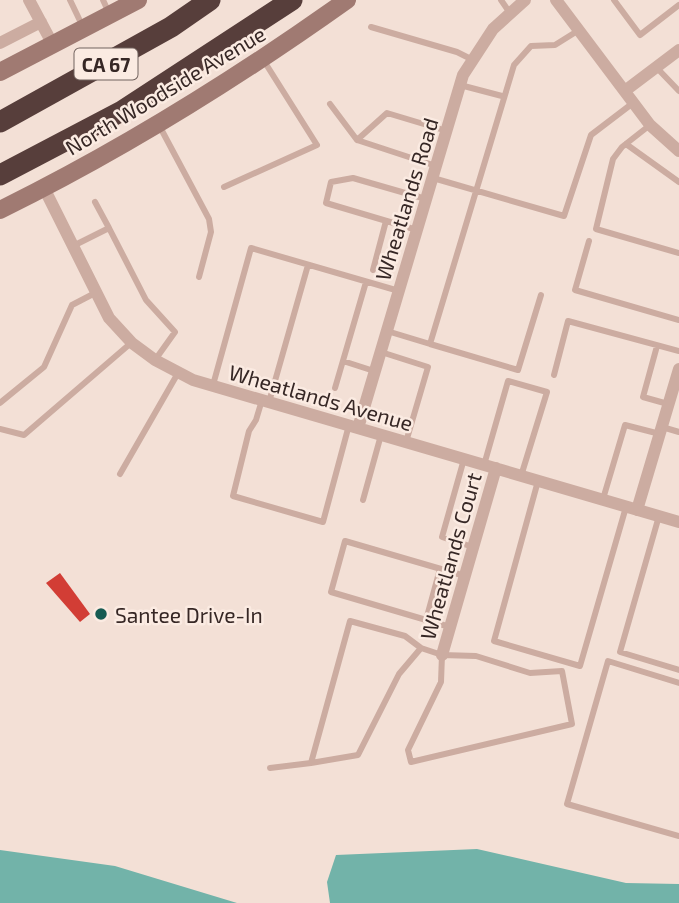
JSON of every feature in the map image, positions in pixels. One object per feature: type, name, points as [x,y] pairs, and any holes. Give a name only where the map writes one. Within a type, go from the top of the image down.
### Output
[{"type":"highway","name":"CA 67","points":[[0,122],[171,27],[210,0]]},
{"type":"highway","name":"CA 67","points":[[0,175],[122,111],[292,0]]},
{"type":"street","points":[[29,0],[52,43]]},
{"type":"street","points":[[0,72],[83,27],[106,6],[138,0]]},
{"type":"street","name":"North Woodside Avenue","points":[[0,210],[159,125],[263,60],[347,0]]},
{"type":"street","name":"Wheatlands Road","points":[[354,427],[381,352],[460,85],[471,59],[493,29],[525,0]]},
{"type":"street","points":[[556,0],[635,101],[650,125],[679,151]]},
{"type":"street","points":[[0,43],[41,22]]},
{"type":"street","points":[[626,90],[679,50]]},
{"type":"street","name":"Wheatlands Avenue","points":[[44,188],[75,245],[109,318],[132,343],[178,373],[212,386],[679,522]]},
{"type":"street","points":[[632,508],[661,431],[668,404],[676,391],[679,369]]},
{"type":"street","name":"Wheatlands Court","points":[[442,655],[473,547],[490,467]]},
{"type":"lane","points":[[70,0],[83,27]]},
{"type":"lane","points":[[501,0],[510,13]]},
{"type":"lane","points":[[614,0],[640,35],[679,5]]},
{"type":"lane","points":[[371,27],[457,52],[471,59]]},
{"type":"lane","points":[[430,344],[502,96],[514,65],[531,46],[555,45],[579,30]]},
{"type":"lane","points":[[224,187],[317,145],[263,60]]},
{"type":"lane","points":[[656,67],[679,91]]},
{"type":"lane","points":[[460,85],[502,96]]},
{"type":"lane","points":[[330,104],[357,140],[475,190],[564,216],[591,135],[635,101]]},
{"type":"lane","points":[[357,140],[387,113],[447,131]]},
{"type":"lane","points":[[159,125],[209,219],[211,232],[199,277]]},
{"type":"lane","points":[[650,125],[626,144],[613,159],[596,229],[679,251]]},
{"type":"lane","points":[[626,144],[679,182]]},
{"type":"lane","points":[[417,230],[326,203],[331,182],[353,178],[426,199]]},
{"type":"lane","points":[[95,202],[146,300],[175,332],[155,360]]},
{"type":"lane","points":[[373,270],[386,221]]},
{"type":"lane","points":[[75,245],[109,228]]},
{"type":"lane","points":[[589,241],[575,290],[679,320]]},
{"type":"lane","points":[[212,386],[251,248],[399,291]]},
{"type":"lane","points":[[308,265],[265,401],[249,431],[233,496],[323,522],[354,427]]},
{"type":"lane","points":[[335,388],[366,282]]},
{"type":"lane","points":[[0,403],[44,367],[72,305],[98,291]]},
{"type":"lane","points":[[387,331],[518,370],[541,295]]},
{"type":"lane","points":[[554,375],[568,321],[679,351]]},
{"type":"lane","points":[[0,429],[24,435],[132,343]]},
{"type":"lane","points":[[657,345],[643,397],[668,404]]},
{"type":"lane","points":[[381,352],[428,368],[407,442]]},
{"type":"lane","points":[[343,361],[375,371]]},
{"type":"lane","points":[[120,474],[178,373]]},
{"type":"lane","points":[[490,467],[508,381],[547,392],[521,476]]},
{"type":"lane","points":[[603,500],[625,425],[679,432]]},
{"type":"lane","points":[[363,500],[381,435]]},
{"type":"lane","points":[[464,459],[442,537],[473,547]]},
{"type":"lane","points":[[538,481],[494,641],[580,666],[632,508]]},
{"type":"lane","points":[[659,516],[620,652],[679,670]]},
{"type":"lane","points":[[450,627],[331,592],[345,541],[465,576]]},
{"type":"lane","points":[[426,620],[440,569]]},
{"type":"lane","points":[[311,763],[350,621],[405,636],[421,648],[442,655],[476,656],[530,673],[562,671],[572,724],[411,762],[408,750],[441,682],[442,655]]},
{"type":"lane","points":[[270,768],[358,755],[399,674],[421,648]]},
{"type":"lane","points":[[679,683],[608,662],[567,804],[679,836]]},
{"type":"water","points":[[477,849],[626,883],[679,884],[679,903],[330,903],[327,882],[336,855]]},
{"type":"water","points":[[0,850],[115,866],[237,903],[0,903]]},
{"type":"building","points":[[60,573],[90,614],[80,622],[46,583]]},
{"type":"place","name":"Santee Drive-In","points":[[101,614]]}]
